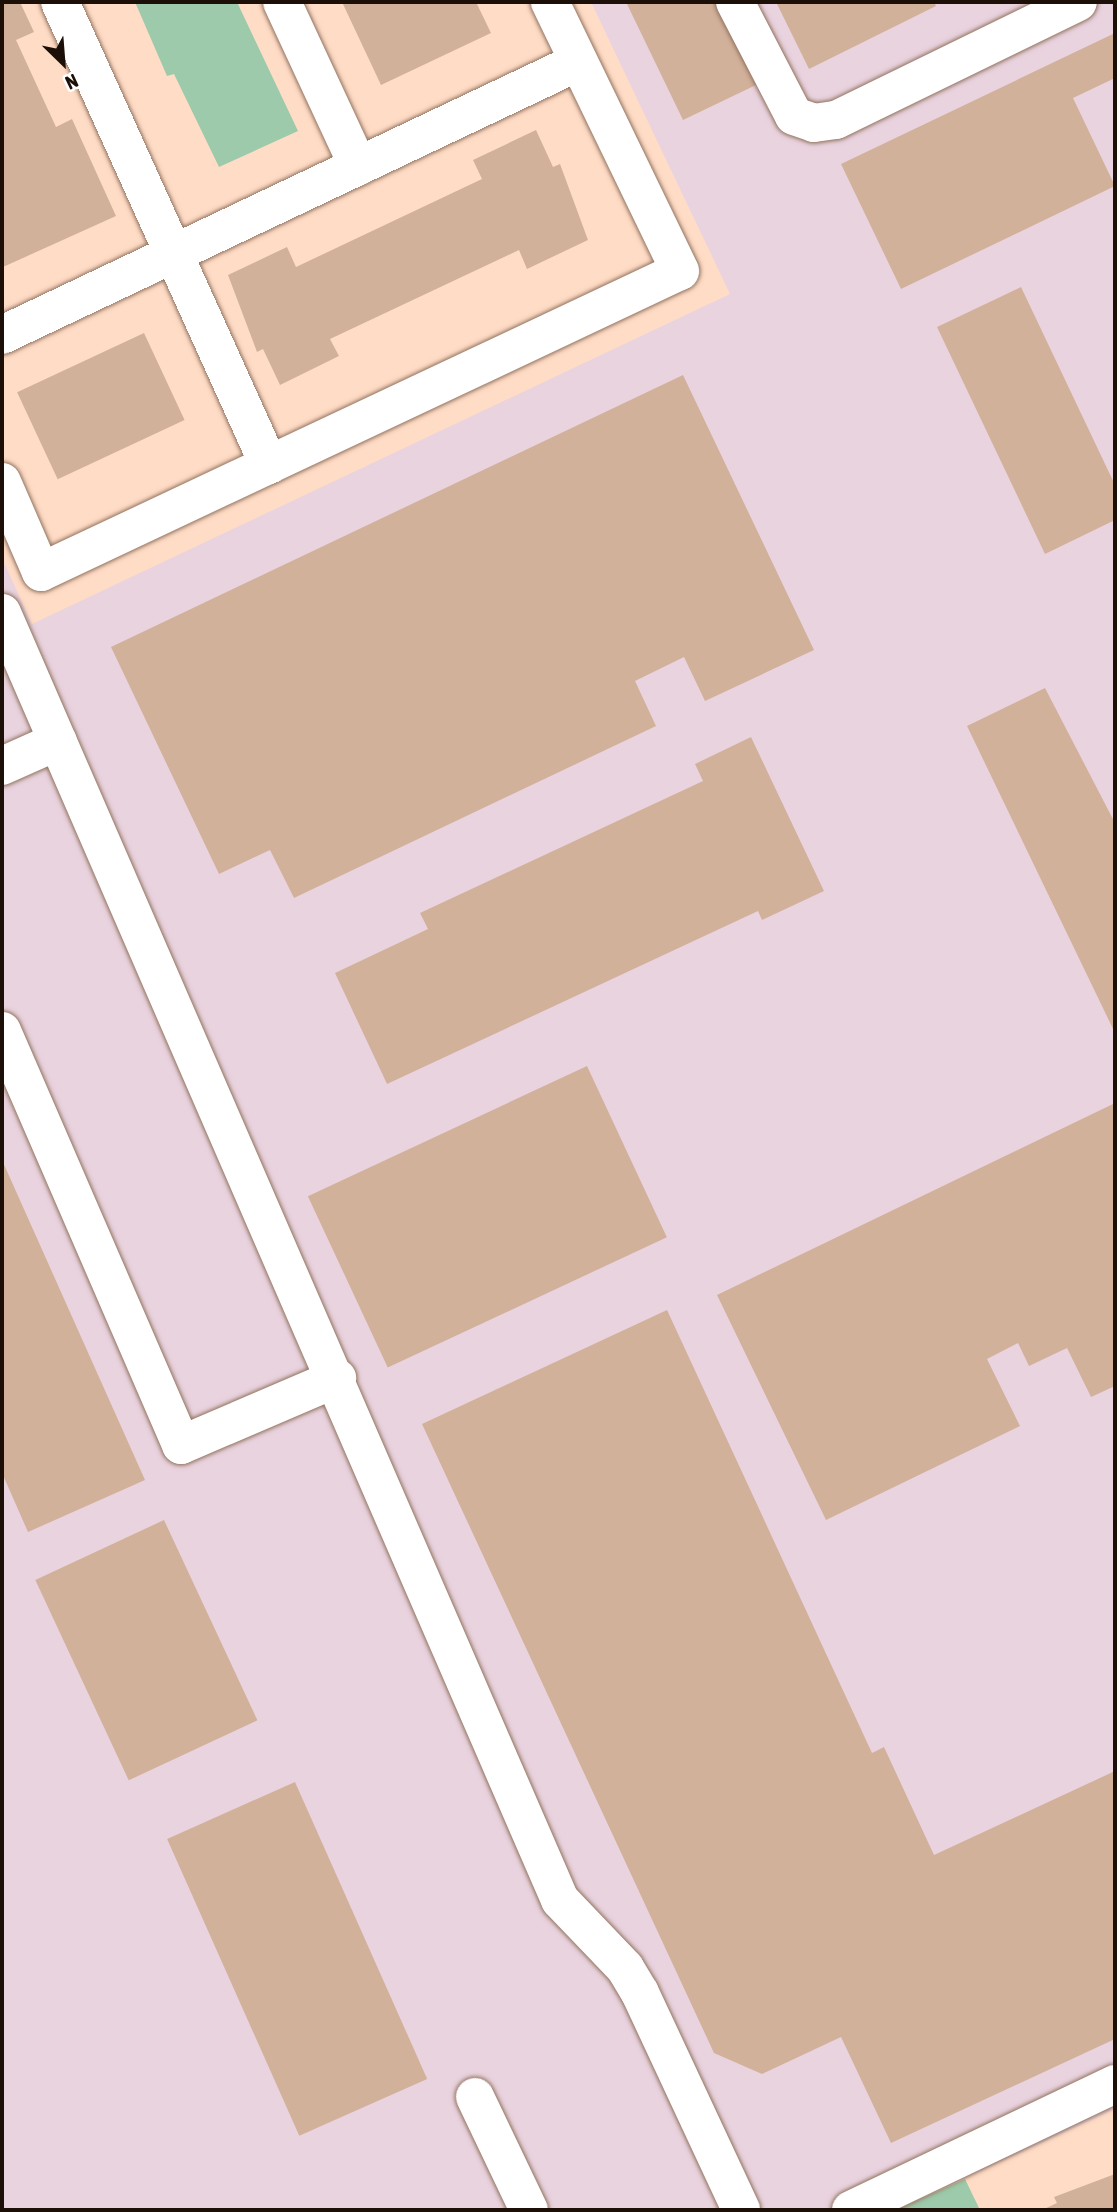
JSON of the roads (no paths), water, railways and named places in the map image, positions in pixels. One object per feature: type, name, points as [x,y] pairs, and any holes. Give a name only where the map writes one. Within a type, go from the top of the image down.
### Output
[{"type":"lane","points":[[60,2],[269,465]]},
{"type":"lane","points":[[282,2],[358,166]]},
{"type":"lane","points":[[2,482],[41,572],[680,271],[550,2]]},
{"type":"lane","points":[[735,2],[794,116],[814,124],[835,120],[1079,2]]},
{"type":"lane","points":[[2,335],[578,62]]},
{"type":"lane","points":[[2,613],[337,1378],[560,1900],[625,1968],[640,1993],[741,2210]]},
{"type":"lane","points":[[2,766],[58,741]]},
{"type":"lane","points":[[2,1031],[181,1445],[337,1378]]},
{"type":"lane","points":[[851,2210],[1115,2084]]},
{"type":"lane","points":[[475,2097],[529,2210]]}]
